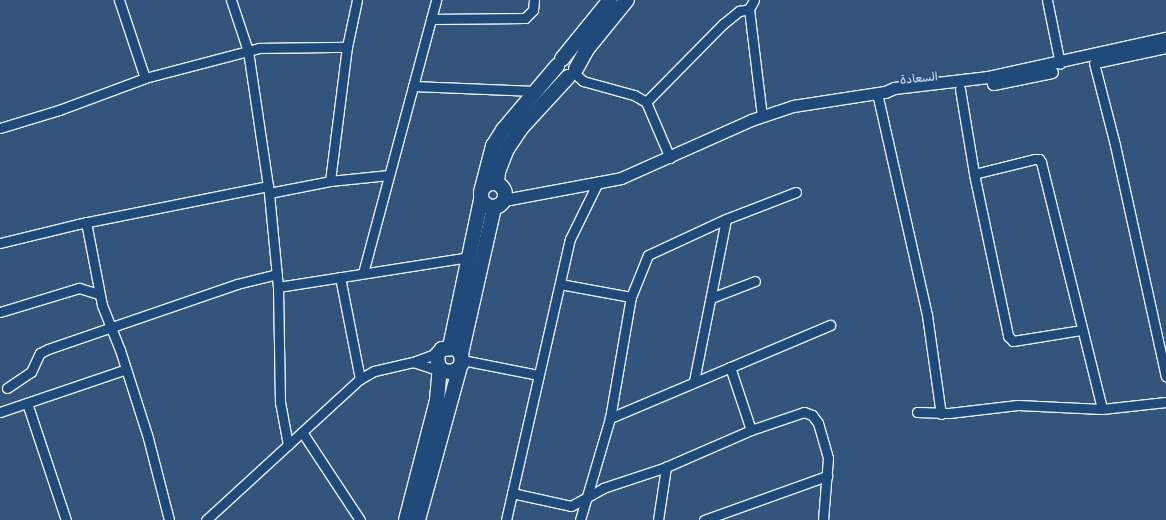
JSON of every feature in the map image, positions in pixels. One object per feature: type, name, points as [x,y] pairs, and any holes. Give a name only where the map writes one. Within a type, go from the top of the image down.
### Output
[{"type":"main road","points":[[418,520],[481,196],[493,146],[535,91],[560,63],[610,0]]},
{"type":"main road","points":[[406,520],[437,400],[500,196],[498,172],[507,149],[545,100],[573,73],[587,49],[627,0]]},
{"type":"main road","points":[[560,63],[574,61],[573,73]]},
{"type":"main road","points":[[485,185],[500,196],[486,206],[481,196],[485,185]]},
{"type":"street","points":[[119,0],[145,78]]},
{"type":"street","points":[[231,0],[248,51],[269,189],[278,287],[280,402],[288,445]]},
{"type":"street","points":[[330,181],[347,46],[357,0]]},
{"type":"street","points":[[363,273],[436,0]]},
{"type":"street","points":[[432,19],[525,18],[533,10],[534,0]]},
{"type":"street","points":[[754,0],[749,9],[762,116]]},
{"type":"street","points":[[1047,0],[1060,64]]},
{"type":"street","points":[[646,102],[717,28],[739,11],[749,9]]},
{"type":"street","name":"السعادة","points":[[881,93],[894,88],[959,82],[1060,64],[1166,38]]},
{"type":"street","points":[[0,128],[59,110],[145,78],[259,48],[347,46]]},
{"type":"street","name":"السعادة","points":[[881,93],[894,96],[960,89],[1094,63],[1166,47]]},
{"type":"street","points":[[1094,63],[1156,324],[1166,376]]},
{"type":"street","points":[[573,73],[583,81],[634,96],[646,102],[670,158]]},
{"type":"street","points":[[414,86],[535,91]]},
{"type":"street","points":[[960,89],[974,174],[1010,340],[1082,330]]},
{"type":"street","points":[[500,196],[527,196],[621,178],[670,158],[762,116],[807,103],[881,93],[927,315],[941,414]]},
{"type":"street","points":[[974,174],[1039,159],[1102,409]]},
{"type":"street","points":[[0,243],[86,222],[269,189],[389,175]]},
{"type":"street","points":[[506,520],[570,238],[598,182]]},
{"type":"street","points":[[580,520],[584,501],[610,418],[631,297],[648,255],[726,219],[796,192]]},
{"type":"street","points":[[694,381],[726,219]]},
{"type":"street","points":[[86,222],[99,294],[126,369],[148,438],[169,520]]},
{"type":"street","points":[[278,287],[469,257]]},
{"type":"street","points":[[7,388],[31,372],[37,358],[48,348],[111,328],[237,284],[277,274]]},
{"type":"street","points":[[340,277],[360,379]]},
{"type":"street","points":[[710,298],[755,280]]},
{"type":"street","points":[[560,284],[631,297]]},
{"type":"street","points":[[0,312],[79,288],[99,294]]},
{"type":"street","points":[[1156,324],[1166,322]]},
{"type":"street","points":[[610,418],[694,381],[830,325]]},
{"type":"street","points":[[206,520],[360,379],[374,371],[412,362],[450,359],[538,375]]},
{"type":"street","points":[[730,367],[751,430]]},
{"type":"street","points":[[0,412],[126,369]]},
{"type":"street","points":[[917,412],[941,414],[1018,405],[1102,409],[1166,402]]},
{"type":"street","points":[[28,403],[66,520]]},
{"type":"street","points":[[512,493],[571,506],[584,501],[602,488],[666,467],[751,430],[797,412],[804,412],[812,415],[824,437],[828,458],[823,520]]},
{"type":"street","points":[[302,432],[360,520]]},
{"type":"street","points":[[658,520],[666,467]]},
{"type":"street","points":[[704,520],[826,476]]}]
